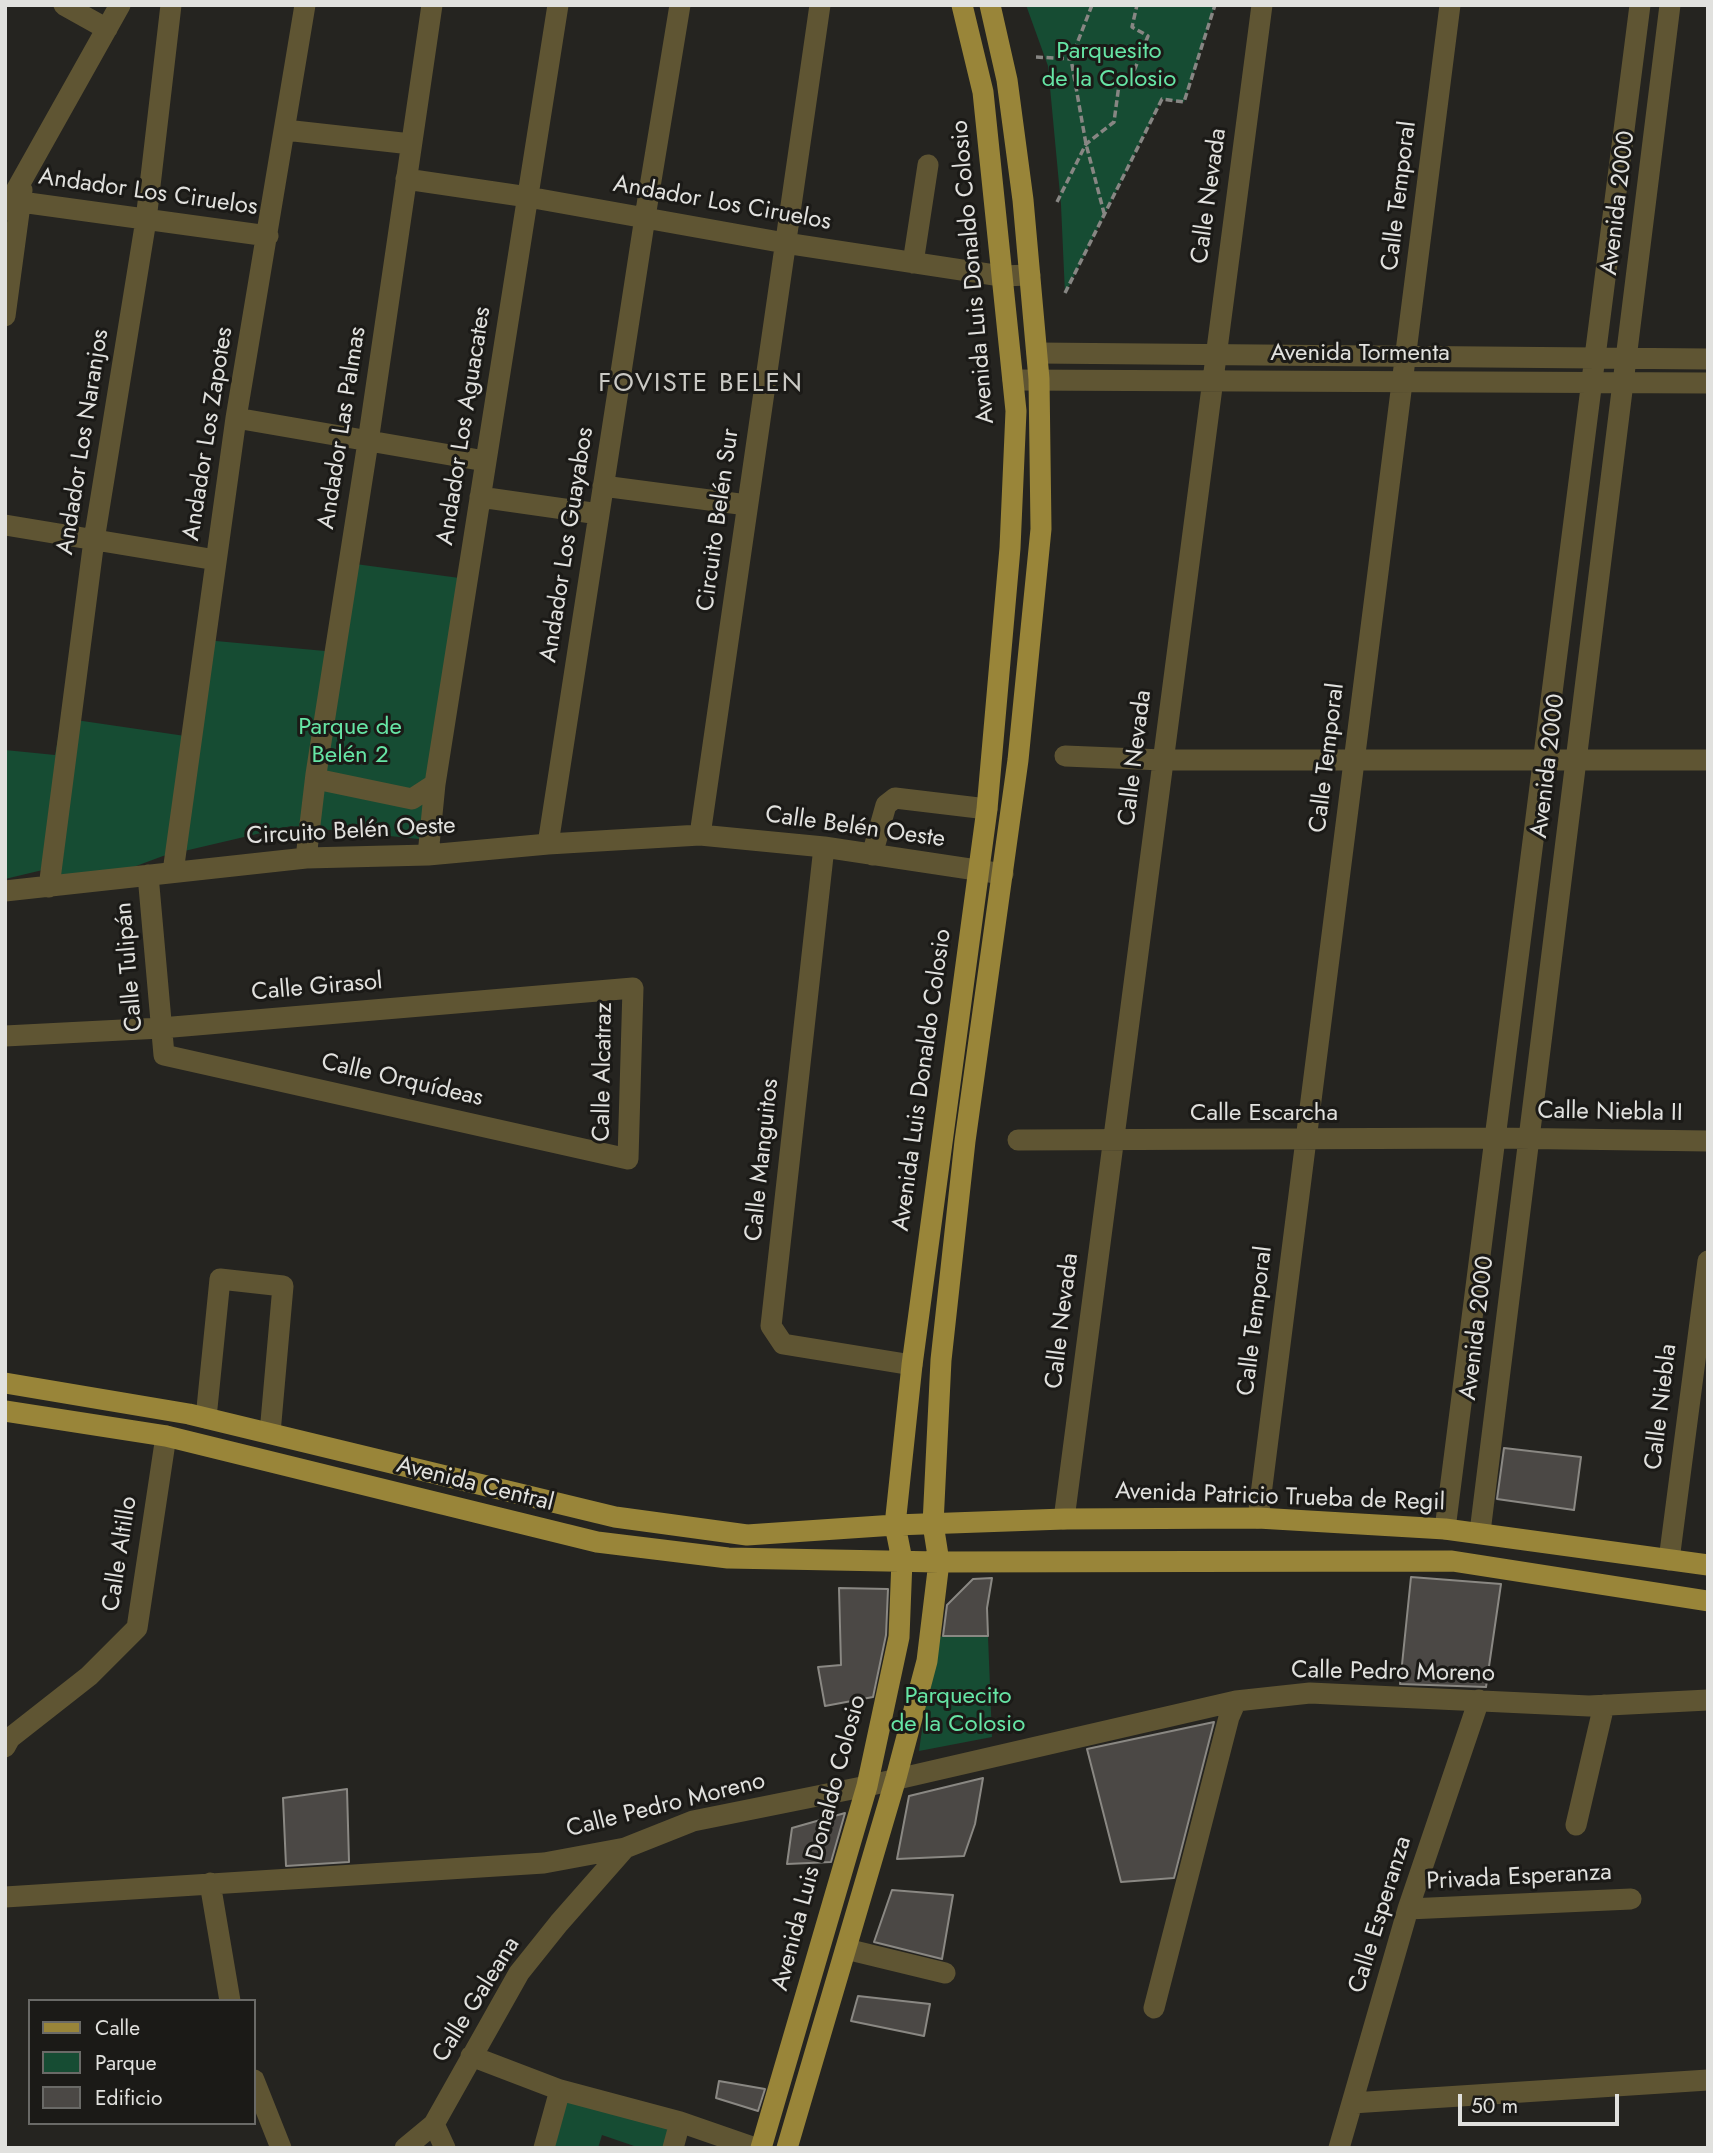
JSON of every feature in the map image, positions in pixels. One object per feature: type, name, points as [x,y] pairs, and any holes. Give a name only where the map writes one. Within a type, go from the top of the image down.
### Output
[{"type":"main road","name":"Avenida Luis Donaldo Colosio","points":[[761,2148],[867,1786],[899,1637],[902,1560],[895,1525],[912,1365],[987,809],[1010,548],[1016,411],[983,92],[962,5]]},
{"type":"main road","points":[[787,2148],[896,1778],[927,1661],[939,1562],[933,1524],[942,1360],[962,1169],[1018,760],[1041,529],[1039,379],[1023,200],[1007,80],[990,5]]},
{"type":"main road","name":"Avenida Central","points":[[5,1383],[206,1418],[615,1517],[747,1535],[933,1524]]},
{"type":"main road","name":"Avenida Central","points":[[5,1411],[166,1436],[597,1542],[728,1559],[939,1562]]},
{"type":"main road","name":"Avenida Patricio Trueba de Regil","points":[[933,1524],[1064,1518],[1258,1518],[1480,1532],[1708,1565]]},
{"type":"main road","points":[[939,1562],[1452,1561],[1708,1601]]},
{"type":"street","points":[[64,5],[107,29]]},
{"type":"street","points":[[5,316],[13,206],[24,176],[120,5]]},
{"type":"street","name":"Andador Los Naranjos","points":[[49,887],[94,540],[146,220],[171,5]]},
{"type":"street","name":"Andador Los Zapotes","points":[[173,872],[236,418],[305,5]]},
{"type":"street","name":"Andador Las Palmas","points":[[306,858],[432,5]]},
{"type":"street","name":"Andador Los Aguacates","points":[[428,855],[435,784],[558,5]]},
{"type":"street","name":"Andador Los Guayabos","points":[[548,844],[680,5]]},
{"type":"street","name":"Circuito Belén Sur","points":[[700,835],[820,5]]},
{"type":"street","name":"Calle Nevada","points":[[1064,1518],[1262,5]]},
{"type":"street","name":"Calle Temporal","points":[[1258,1518],[1450,5]]},
{"type":"street","name":"Avenida 2000","points":[[1480,1532],[1544,760],[1640,5]]},
{"type":"street","name":"Avenida 2000","points":[[1445,1529],[1576,760],[1670,5]]},
{"type":"street","points":[[285,130],[411,144]]},
{"type":"street","points":[[913,263],[928,165]]},
{"type":"street","name":"Andador Los Ciruelos","points":[[406,179],[528,197],[913,263],[1001,276],[1030,275]]},
{"type":"street","name":"Andador Los Ciruelos","points":[[13,206],[268,236]]},
{"type":"street","name":"Avenida Tormenta","points":[[1037,353],[1708,359]]},
{"type":"street","name":"Avenida Tormenta","points":[[1013,380],[1708,383]]},
{"type":"street","points":[[236,418],[485,461]]},
{"type":"street","points":[[603,486],[747,505]]},
{"type":"street","points":[[480,497],[599,514]]},
{"type":"street","points":[[5,525],[216,560]]},
{"type":"street","points":[[1065,756],[1163,760],[1708,760]]},
{"type":"street","points":[[316,779],[412,799],[435,784]]},
{"type":"street","points":[[872,855],[886,805],[895,798],[987,809]]},
{"type":"street","name":"Calle Belén Oeste","points":[[700,835],[824,848],[1003,874]]},
{"type":"street","name":"Circuito Belén Oeste","points":[[5,891],[306,858],[428,855],[548,844],[700,835]]},
{"type":"street","name":"Calle Manguitos","points":[[824,848],[771,1326],[783,1344],[912,1365]]},
{"type":"street","name":"Calle Tulipán","points":[[148,876],[164,1055]]},
{"type":"street","name":"Calle Girasol","points":[[5,1036],[161,1028],[633,988]]},
{"type":"street","name":"Calle Alcatraz","points":[[628,1158],[633,988]]},
{"type":"street","name":"Calle Orquídeas","points":[[164,1055],[628,1158]]},
{"type":"street","name":"Calle Escarcha","points":[[1018,1140],[1511,1138]]},
{"type":"street","name":"Calle Niebla II","points":[[1511,1138],[1708,1141]]},
{"type":"street","name":"Calle Niebla","points":[[1669,1560],[1708,1261]]},
{"type":"street","points":[[206,1418],[220,1279],[283,1286],[270,1433]]},
{"type":"street","name":"Calle Altillo","points":[[5,1747],[10,1738],[89,1676],[136,1628],[166,1436]]},
{"type":"street","name":"Calle Pedro Moreno","points":[[5,1897],[544,1863],[625,1848],[693,1821],[867,1786],[1236,1701],[1310,1693],[1604,1705],[1708,1700]]},
{"type":"street","name":"Calle Esperanza","points":[[1339,2148],[1408,1909],[1479,1700]]},
{"type":"street","points":[[1154,2008],[1229,1717],[1236,1701]]},
{"type":"street","points":[[1576,1825],[1604,1705]]},
{"type":"street","name":"Calle Galeana","points":[[405,2148],[435,2124],[519,1973],[625,1848]]},
{"type":"street","points":[[210,1883],[230,1999]]},
{"type":"street","name":"Privada Esperanza","points":[[1408,1909],[1631,1899]]},
{"type":"street","points":[[846,1950],[945,1973]]},
{"type":"street","points":[[471,2056],[560,2090],[680,2122],[755,2148]]},
{"type":"street","points":[[1352,2103],[1708,2080]]},
{"type":"street","points":[[256,2085],[281,2148]]},
{"type":"street","points":[[544,2148],[560,2090]]},
{"type":"street","points":[[673,2148],[680,2122]]},
{"type":"street","points":[[435,2124],[445,2148]]},
{"type":"path","points":[[1092,5],[1071,59],[1086,144],[1104,215]]},
{"type":"path","points":[[1057,202],[1086,144],[1114,122],[1120,77],[1130,80],[1148,36],[1132,27],[1137,5]]},
{"type":"path","points":[[1065,293],[1162,99],[1185,102],[1216,5]]},
{"type":"path","points":[[1036,57],[1071,59]]},
{"type":"green space","name":"Parquesito de la Colosio","points":[[1026,5],[1215,5],[1184,102],[1162,99],[1065,294],[1061,205],[1048,66]]},
{"type":"green space","name":"Parque de Belén 2","points":[[348,563],[467,579],[429,840],[291,826],[163,856],[120,872],[66,878],[51,868],[5,879],[5,750],[55,755],[62,718],[192,737],[205,640],[336,652]]},
{"type":"green space","name":"Parquecito de la Colosio","points":[[988,1636],[992,1737],[919,1751],[935,1638]]},
{"type":"green space","points":[[562,2096],[675,2125],[668,2148],[640,2148],[602,2135],[598,2148],[549,2146]]},
{"type":"building","points":[[1504,1448],[1581,1457],[1574,1510],[1497,1499]]},
{"type":"building","points":[[1411,1577],[1501,1584],[1486,1687],[1400,1684]]},
{"type":"building","points":[[992,1578],[987,1608],[988,1636],[943,1636],[947,1605],[973,1579]]},
{"type":"building","points":[[839,1588],[888,1589],[886,1635],[873,1697],[825,1706],[818,1667],[841,1665]]},
{"type":"building","points":[[1214,1722],[1174,1878],[1121,1882],[1087,1749]]},
{"type":"building","points":[[983,1778],[975,1824],[964,1856],[897,1859],[909,1796]]},
{"type":"building","points":[[347,1789],[349,1862],[286,1866],[283,1798]]},
{"type":"building","points":[[845,1813],[831,1862],[787,1864],[792,1828]]},
{"type":"building","points":[[892,1890],[953,1895],[942,1959],[874,1942]]},
{"type":"building","points":[[858,1996],[930,2004],[924,2036],[851,2021]]},
{"type":"building","points":[[719,2081],[765,2089],[758,2111],[716,2098]]},
{"type":"district","name":"FOVISTE BELEN","points":[[701,385]]}]
